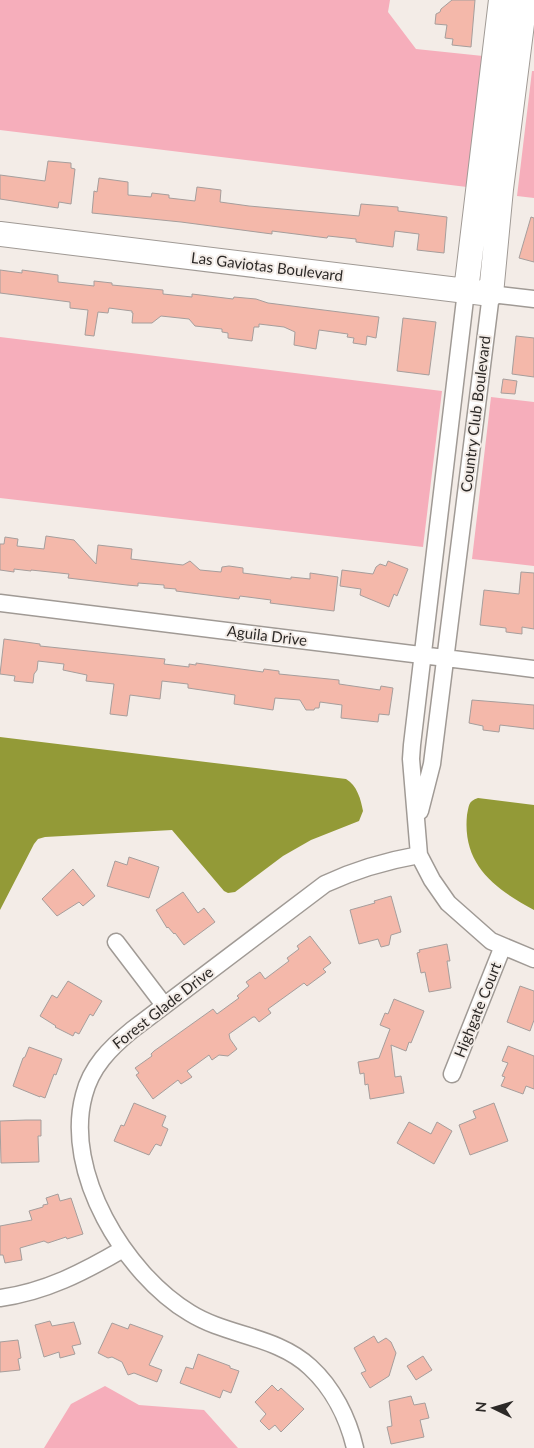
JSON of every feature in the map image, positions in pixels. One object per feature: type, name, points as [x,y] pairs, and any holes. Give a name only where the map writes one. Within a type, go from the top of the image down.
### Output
[{"type":"street","name":"Country Club Boulevard","points":[[502,0],[411,759],[419,855],[432,880],[448,903],[491,941],[534,959]]},
{"type":"street","name":"Country Club Boulevard","points":[[416,826],[432,764],[446,658],[525,0]]},
{"type":"street","name":"Las Gaviotas Boulevard","points":[[0,234],[534,299]]},
{"type":"street","name":"Aguila Drive","points":[[0,603],[534,669]]},
{"type":"street","name":"Forest Glade Drive","points":[[355,1448],[350,1427],[336,1401],[324,1381],[309,1366],[284,1350],[191,1314],[165,1296],[142,1274],[123,1249],[102,1213],[87,1174],[80,1148],[79,1121],[84,1094],[95,1069],[111,1048],[164,1005],[325,884],[355,870],[419,855]]},
{"type":"street","points":[[116,942],[164,1005]]},
{"type":"street","name":"Highgate Court","points":[[452,1074],[503,946]]},
{"type":"street","points":[[0,1298],[52,1286],[88,1270],[123,1249]]},
{"type":"shaded area","points":[[0,0],[390,0],[388,12],[416,49],[483,56],[467,187],[0,130]]},
{"type":"shaded area","points":[[532,71],[534,71],[534,198],[517,196]]},
{"type":"shaded area","points":[[0,337],[442,391],[423,547],[0,498]]},
{"type":"shaded area","points":[[491,397],[534,402],[534,566],[472,559]]},
{"type":"shaded area","points":[[0,737],[346,779],[356,789],[363,811],[359,821],[311,840],[283,856],[235,892],[228,893],[224,891],[172,830],[45,837],[38,839],[34,844],[0,910]]},
{"type":"shaded area","points":[[478,798],[534,805],[534,910],[494,884],[476,861],[470,848],[467,833],[467,815],[471,802]]},
{"type":"shaded area","points":[[105,1386],[139,1405],[204,1410],[238,1448],[44,1448],[71,1404]]},
{"type":"building","points":[[452,0],[475,0],[471,47],[452,45],[453,39],[445,38],[447,25],[435,24],[436,14]]},
{"type":"building","points":[[48,161],[71,163],[71,168],[75,169],[71,204],[59,202],[58,208],[0,199],[0,175],[45,181]]},
{"type":"building","points":[[99,178],[128,182],[128,195],[151,197],[152,193],[169,195],[169,198],[195,201],[197,187],[221,190],[220,202],[249,206],[359,216],[361,204],[398,207],[398,211],[447,217],[444,253],[417,250],[419,234],[395,231],[393,247],[356,242],[356,239],[328,236],[327,238],[272,231],[272,234],[92,213],[94,191],[97,192]]},
{"type":"building","points":[[531,217],[534,218],[534,262],[519,258]]},
{"type":"building","points":[[0,270],[22,273],[22,270],[58,275],[58,282],[94,286],[94,281],[112,283],[112,285],[163,290],[163,294],[192,297],[192,294],[233,299],[234,297],[256,299],[268,303],[379,317],[376,338],[367,336],[366,345],[353,343],[354,338],[347,337],[348,334],[319,330],[316,349],[294,345],[295,332],[284,327],[259,324],[259,327],[254,327],[252,341],[228,338],[228,333],[222,332],[222,329],[195,326],[189,319],[161,316],[152,323],[132,323],[132,311],[109,308],[108,313],[98,312],[94,336],[85,335],[88,310],[70,308],[70,302],[0,293]]},
{"type":"building","points":[[403,318],[436,322],[429,375],[397,371]]},
{"type":"building","points":[[516,336],[534,338],[534,377],[512,374]]},
{"type":"building","points":[[503,379],[517,381],[515,394],[501,393]]},
{"type":"building","points":[[46,536],[74,540],[96,564],[98,545],[132,549],[131,559],[183,565],[190,561],[200,570],[221,572],[222,567],[229,566],[243,568],[243,573],[291,579],[291,577],[310,579],[310,573],[338,577],[334,611],[270,603],[271,600],[240,596],[239,599],[176,591],[176,589],[164,588],[164,585],[138,583],[138,586],[127,585],[68,578],[69,574],[14,569],[14,572],[0,570],[0,544],[4,544],[5,537],[18,539],[17,546],[44,549]]},
{"type":"building","points":[[388,561],[408,569],[397,596],[394,594],[389,607],[360,595],[361,589],[340,586],[342,570],[373,574],[376,567],[380,564],[386,566]]},
{"type":"building","points":[[521,572],[534,573],[534,629],[522,627],[522,634],[506,632],[506,628],[480,625],[484,590],[519,594]]},
{"type":"building","points":[[4,639],[40,644],[40,646],[165,659],[164,664],[189,667],[189,664],[196,665],[196,663],[263,672],[264,669],[279,671],[279,674],[339,680],[339,684],[380,690],[381,686],[393,688],[389,715],[379,714],[378,722],[341,718],[342,705],[320,702],[319,708],[306,710],[300,700],[275,698],[273,710],[234,704],[235,695],[188,688],[188,684],[162,681],[160,699],[130,695],[127,716],[110,714],[114,684],[86,681],[87,675],[63,670],[64,664],[38,661],[33,683],[14,681],[15,676],[0,674]]},
{"type":"building","points":[[472,700],[534,705],[534,729],[500,725],[499,732],[483,730],[483,726],[469,723]]},
{"type":"building","points":[[129,857],[159,867],[149,898],[107,886],[115,861],[127,865]]},
{"type":"building","points":[[73,869],[95,896],[83,906],[79,902],[57,916],[42,899]]},
{"type":"building","points":[[183,892],[198,913],[204,908],[215,922],[184,945],[175,933],[167,928],[156,910]]},
{"type":"building","points":[[391,896],[401,932],[391,935],[389,945],[381,947],[378,939],[359,944],[350,910]]},
{"type":"building","points":[[310,936],[331,963],[323,969],[326,972],[307,986],[304,983],[268,1009],[271,1013],[259,1022],[253,1017],[229,1034],[237,1049],[228,1056],[219,1055],[212,1060],[209,1055],[187,1071],[192,1077],[181,1084],[178,1080],[153,1099],[136,1075],[139,1073],[135,1068],[152,1056],[151,1054],[154,1051],[213,1009],[217,1014],[239,998],[237,996],[249,986],[246,982],[260,972],[265,979],[289,961],[287,958],[299,949],[297,946]]},
{"type":"building","points":[[447,944],[450,961],[447,961],[451,988],[429,992],[425,972],[421,973],[417,953],[420,952],[419,950]]},
{"type":"building","points":[[68,981],[102,1001],[93,1016],[90,1014],[79,1034],[75,1032],[73,1036],[55,1027],[40,1016],[52,995],[57,998]]},
{"type":"building","points":[[520,986],[534,991],[534,1020],[530,1031],[507,1022]]},
{"type":"building","points":[[394,999],[424,1011],[406,1051],[391,1045],[395,1077],[401,1076],[404,1093],[370,1099],[368,1084],[365,1085],[364,1073],[360,1074],[358,1062],[379,1058],[390,1029],[380,1025],[385,1013],[388,1014]]},
{"type":"building","points":[[508,1046],[534,1056],[534,1089],[526,1086],[523,1094],[501,1086],[505,1077],[502,1076],[508,1063],[502,1061]]},
{"type":"building","points":[[29,1047],[62,1059],[45,1098],[13,1086]]},
{"type":"building","points":[[134,1103],[166,1116],[162,1126],[168,1129],[161,1146],[156,1144],[149,1155],[114,1141],[121,1125],[124,1126]]},
{"type":"building","points":[[494,1103],[508,1141],[470,1155],[459,1125],[476,1118],[473,1111]]},
{"type":"building","points":[[41,1120],[41,1136],[38,1136],[39,1162],[1,1163],[0,1121]]},
{"type":"building","points":[[409,1122],[431,1134],[437,1122],[452,1131],[434,1164],[397,1143]]},
{"type":"building","points":[[58,1194],[60,1201],[71,1198],[83,1234],[48,1243],[44,1241],[20,1248],[22,1260],[5,1263],[3,1255],[0,1255],[0,1226],[32,1220],[29,1211],[43,1207],[43,1205],[48,1204],[46,1198]]},
{"type":"building","points":[[50,1321],[52,1326],[74,1322],[81,1344],[72,1346],[75,1354],[60,1358],[59,1352],[44,1357],[35,1325]]},
{"type":"building","points":[[112,1323],[128,1329],[130,1324],[163,1336],[149,1365],[162,1370],[157,1382],[134,1373],[128,1375],[122,1362],[98,1353]]},
{"type":"building","points":[[374,1336],[378,1343],[386,1338],[391,1342],[396,1353],[389,1376],[370,1388],[361,1373],[366,1371],[354,1348]]},
{"type":"building","points":[[18,1340],[21,1358],[18,1359],[20,1370],[0,1372],[0,1342]]},
{"type":"building","points":[[198,1354],[239,1371],[231,1393],[223,1390],[220,1398],[180,1383],[186,1367],[193,1369]]},
{"type":"building","points":[[423,1356],[432,1370],[416,1380],[407,1366]]},
{"type":"building","points":[[272,1385],[278,1391],[281,1388],[304,1409],[281,1432],[275,1425],[269,1430],[260,1421],[266,1414],[255,1402]]},
{"type":"building","points":[[411,1396],[414,1405],[425,1403],[429,1418],[420,1420],[424,1437],[391,1444],[387,1427],[392,1426],[389,1401]]}]
